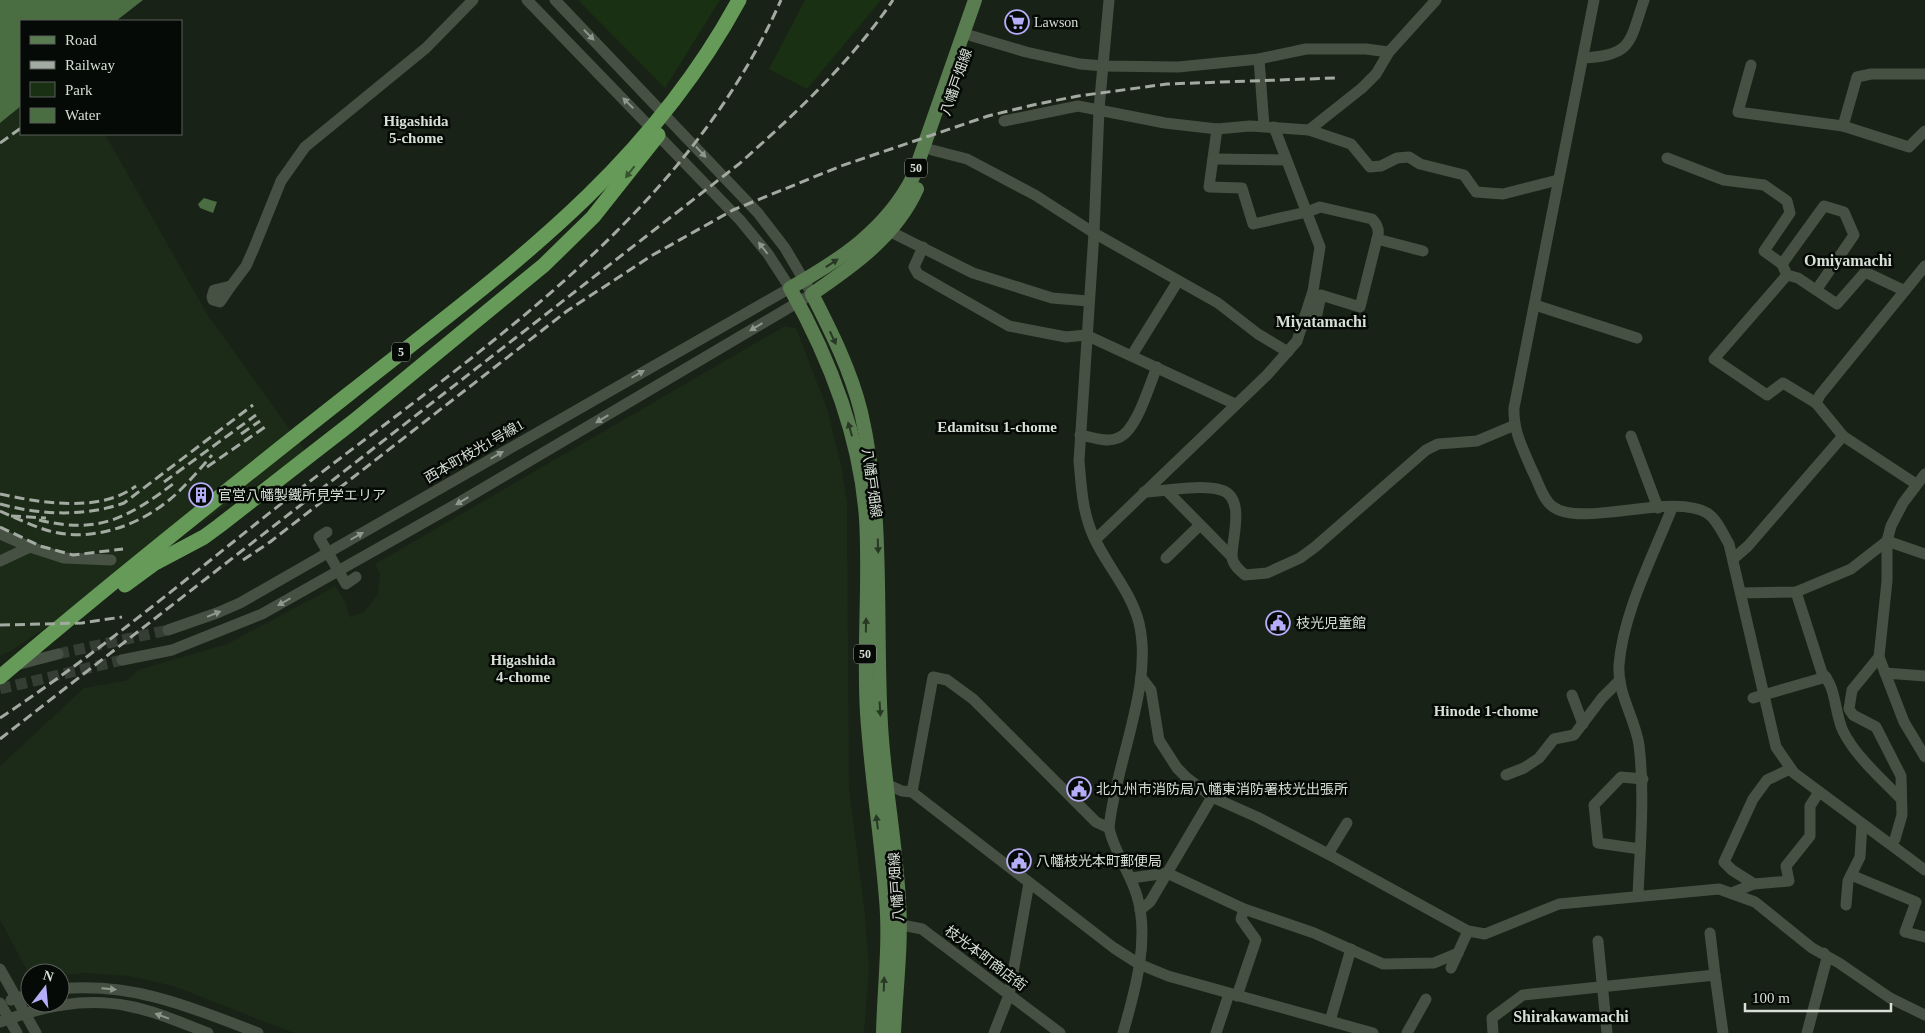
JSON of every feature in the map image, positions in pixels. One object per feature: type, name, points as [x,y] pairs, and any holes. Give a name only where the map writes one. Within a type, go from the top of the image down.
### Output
[{"type":"highway","points":[[665,114],[715,31],[728,0]]},
{"type":"highway","name":"5","points":[[18,662],[186,523],[539,244],[615,171],[658,122],[704,60],[738,0]]},
{"type":"highway","points":[[1,674],[156,563],[357,408],[541,262],[599,189],[654,129],[728,40],[750,0]]},
{"type":"main road","name":"八幡戸畑線","points":[[894,1033],[893,924],[867,712],[867,540],[861,473],[852,435],[831,369],[790,288],[834,262],[866,237],[901,199],[913,177],[975,0]]},
{"type":"main road","name":"八幡戸畑線","points":[[882,1033],[893,924],[899,901],[879,699],[877,528],[872,471],[854,392],[838,348],[812,294],[865,256],[889,231],[915,192],[932,150],[985,0]]},
{"type":"street","points":[[231,286],[246,266],[281,180],[305,147],[426,48],[473,0]]},
{"type":"street","name":"八幡戸畑線","points":[[527,0],[654,129],[750,231],[790,288]]},
{"type":"street","points":[[122,660],[172,650],[262,614],[453,506],[812,294],[785,248],[758,213],[555,0]]},
{"type":"street","points":[[1109,0],[1099,109],[1094,233],[1080,435],[1082,494],[1089,526],[1139,622],[1142,650],[1141,677],[1109,828],[1112,841],[1131,878],[1140,910],[1139,964],[1123,1033]]},
{"type":"street","points":[[1309,130],[1362,88],[1376,74],[1389,52],[1436,0]]},
{"type":"street","points":[[1594,0],[1514,408],[1518,438],[1546,499],[1553,508],[1581,514],[1658,508],[1692,508],[1707,513],[1716,522],[1729,544],[1776,747],[1790,769],[1818,792],[1925,870]]},
{"type":"street","points":[[1583,58],[1610,55],[1625,48],[1631,38],[1644,0]]},
{"type":"street","points":[[972,36],[1026,52],[1080,64],[1104,66],[1178,67],[1260,59],[1306,49],[1366,49],[1389,52]]},
{"type":"street","points":[[1096,539],[1288,352],[1297,341],[1302,327],[1313,291],[1320,247],[1286,160],[1269,126],[1260,59]]},
{"type":"street","points":[[1751,65],[1738,112],[1843,126],[1909,147],[1925,131]]},
{"type":"street","points":[[1843,126],[1857,77],[1871,74],[1925,74]]},
{"type":"street","points":[[1004,121],[1078,106],[1165,122],[1218,129],[1269,126],[1309,130],[1351,144],[1370,167],[1381,166],[1397,158],[1409,157],[1420,164],[1464,175],[1476,192],[1503,194],[1558,180]]},
{"type":"street","points":[[1218,129],[1209,187],[1242,188],[1253,224],[1307,212],[1320,207],[1372,219],[1377,225],[1379,234],[1360,307],[1321,295],[1317,314],[1302,327]]},
{"type":"street","points":[[932,150],[967,159],[1035,195],[1094,233],[1218,303],[1258,334],[1288,352]]},
{"type":"street","points":[[1667,158],[1724,180],[1764,185],[1787,201],[1790,213],[1764,251],[1785,269],[1837,304],[1865,272],[1905,291]]},
{"type":"street","points":[[1213,159],[1286,160]]},
{"type":"street","points":[[1817,289],[1854,235],[1844,212],[1824,206],[1785,269],[1714,360],[1767,394],[1783,383],[1816,403],[1843,436],[1916,484]]},
{"type":"street","points":[[889,231],[973,273],[1052,298],[1088,301]]},
{"type":"street","points":[[1377,240],[1423,251]]},
{"type":"street","points":[[922,247],[914,268],[918,274],[1009,326],[1066,337],[1086,335],[1235,404]]},
{"type":"street","points":[[1816,403],[1820,395],[1925,266]]},
{"type":"street","points":[[1132,355],[1178,281]]},
{"type":"street","name":"西本町枝光1号線1","points":[[168,630],[232,606],[316,560],[790,288]]},
{"type":"street","points":[[1535,305],[1637,338]]},
{"type":"street","points":[[1080,435],[1106,440],[1120,438],[1133,424],[1156,367]]},
{"type":"street","points":[[1167,491],[1232,557],[1237,568],[1244,575],[1267,573],[1300,558],[1315,547],[1426,450],[1438,444],[1477,441],[1515,425]]},
{"type":"street","points":[[1631,436],[1658,508]]},
{"type":"street","points":[[1733,559],[1748,546],[1843,436]]},
{"type":"street","points":[[1925,474],[1903,503],[1891,526],[1887,541],[1886,581],[1879,656],[1904,722],[1925,757]]},
{"type":"street","points":[[1144,492],[1211,489],[1222,490],[1231,496],[1235,504],[1232,557]]},
{"type":"street","points":[[1638,896],[1643,779],[1638,723],[1624,698],[1619,666],[1629,618],[1672,508]]},
{"type":"street","points":[[1166,558],[1200,525]]},
{"type":"street","points":[[327,532],[319,537],[346,584],[356,577]]},
{"type":"street","points":[[0,534],[30,547],[64,558],[111,560]]},
{"type":"street","points":[[1887,541],[1925,554]]},
{"type":"street","points":[[1741,593],[1796,592],[1851,569],[1887,541]]},
{"type":"street","points":[[0,561],[30,547]]},
{"type":"street","points":[[316,560],[326,577]]},
{"type":"street","points":[[1796,592],[1822,673],[1830,681],[1842,730],[1855,750],[1901,799]]},
{"type":"street","points":[[1,674],[58,654]]},
{"type":"street","points":[[1879,656],[1852,690],[1849,709],[1853,715],[1876,727],[1901,776],[1902,815],[1895,839],[1891,844]]},
{"type":"street","points":[[1885,673],[1925,676]]},
{"type":"street","points":[[912,792],[933,677],[947,680],[973,699],[1096,822],[1109,828]]},
{"type":"street","points":[[1141,677],[1151,690],[1159,740],[1177,768],[1212,797],[1328,854],[1468,931],[1486,934],[1559,904],[1719,889],[1755,902],[1792,934],[1828,958],[1839,963],[1890,998],[1925,1014]]},
{"type":"street","points":[[1754,698],[1826,677]]},
{"type":"street","points":[[1506,775],[1524,768],[1539,758],[1554,739],[1574,734],[1602,698],[1620,680]]},
{"type":"street","points":[[1572,695],[1583,724]]},
{"type":"street","points":[[1754,884],[1732,870],[1724,862],[1753,799],[1767,780],[1790,769]]},
{"type":"street","points":[[1640,849],[1598,844],[1594,805],[1622,778],[1643,779]]},
{"type":"street","points":[[886,784],[902,791],[912,792],[1114,948],[1139,964],[1168,976],[1373,1033]]},
{"type":"street","points":[[1731,893],[1754,884],[1789,881],[1786,866],[1810,836],[1810,806],[1818,792]]},
{"type":"street","points":[[1140,910],[1150,902],[1212,797]]},
{"type":"street","points":[[1328,854],[1347,823]]},
{"type":"street","points":[[1846,905],[1848,881],[1860,857],[1862,824]]},
{"type":"street","points":[[1131,878],[1168,873],[1244,908],[1351,949],[1383,964],[1434,963],[1458,953]]},
{"type":"street","points":[[1851,875],[1916,902],[1905,932],[1925,938]]},
{"type":"street","points":[[994,1033],[1010,995],[1029,883]]},
{"type":"street","points":[[1216,1033],[1256,940],[1241,918],[1244,908]]},
{"type":"street","name":"枝光本町商店街","points":[[893,924],[922,929],[1060,1033]]},
{"type":"street","points":[[1451,968],[1468,931]]},
{"type":"street","points":[[1710,933],[1723,1033]]},
{"type":"street","points":[[1598,941],[1606,1033]]},
{"type":"street","points":[[1819,945],[1828,958]]},
{"type":"street","points":[[1330,1021],[1351,949]]},
{"type":"street","points":[[1807,1033],[1828,958]]},
{"type":"street","points":[[0,969],[36,1033]]},
{"type":"street","points":[[1492,1033],[1492,1018],[1523,995],[1715,975]]},
{"type":"street","points":[[70,989],[107,988],[145,993],[176,1002],[258,1033]]},
{"type":"street","points":[[17,1033],[5,1020],[0,1004],[20,997]]},
{"type":"street","points":[[1407,1033],[1426,1000]]},
{"type":"street","points":[[5,1020],[67,1004],[127,1006],[208,1033]]},
{"type":"shaded area","points":[[20,107],[20,135],[106,135],[207,314],[306,452],[11,651],[0,656],[0,123]]},
{"type":"shaded area","points":[[785,326],[796,328],[827,408],[841,465],[847,503],[849,788],[865,914],[869,968],[864,1033],[294,1033],[173,986],[129,976],[83,973],[70,975],[70,963],[23,963],[0,920],[0,766],[84,688],[128,680],[138,670],[227,644],[336,586],[346,604],[350,617],[364,612],[378,594],[380,574],[375,564]]},
{"type":"green space","points":[[578,0],[720,0],[665,88]]},
{"type":"green space","points":[[805,0],[881,0],[807,89],[769,69]]},
{"type":"water","points":[[0,0],[143,0],[117,20],[20,20],[20,107],[0,123]]},
{"type":"water","points":[[204,198],[217,202],[213,213],[200,208],[198,204]]},
{"type":"tunnel","points":[[58,654],[168,630]]},
{"type":"tunnel","points":[[0,689],[122,660]]},
{"type":"railway","points":[[0,718],[115,636],[300,489],[506,330],[572,273],[634,213],[691,148],[740,78],[781,0]]},
{"type":"railway","points":[[0,739],[739,164],[781,126],[841,66],[877,23],[893,0]]},
{"type":"railway","points":[[243,560],[270,542],[567,311],[651,256],[733,210],[841,166],[988,116],[1033,105],[1078,96],[1167,84],[1335,78]]},
{"type":"railway","points":[[0,143],[20,129]]},
{"type":"railway","points":[[0,504],[15,508],[62,513],[94,511],[124,503],[253,405]]},
{"type":"railway","points":[[164,482],[256,415]]},
{"type":"railway","points":[[241,434],[260,421]]},
{"type":"railway","points":[[207,467],[265,427]]},
{"type":"railway","points":[[0,511],[40,528],[63,534],[80,535],[115,529],[132,523],[162,506],[185,486],[212,455]]},
{"type":"railway","points":[[39,520],[80,525],[97,524],[113,520],[144,504],[177,481]]},
{"type":"railway","points":[[0,494],[52,503],[88,503],[122,494],[136,486]]},
{"type":"railway","points":[[11,516],[46,518]]},
{"type":"railway","points":[[0,527],[40,546],[73,555],[123,549]]},
{"type":"railway","points":[[0,625],[82,623],[122,617]]},
{"type":"place","name":"Lawson","points":[[1017,22]]},
{"type":"place","name":"官営八幡製鐵所見学エリア","points":[[201,495]]},
{"type":"place","name":"枝光児童館","points":[[1278,623]]},
{"type":"place","name":"北九州市消防局八幡東消防署枝光出張所","points":[[1079,789]]},
{"type":"place","name":"八幡枝光本町郵便局","points":[[1019,861]]},
{"type":"district","name":"Higashida 5-chome","points":[[416,130]]},
{"type":"district","name":"Omiyamachi","points":[[1848,260]]},
{"type":"district","name":"Miyatamachi","points":[[1321,321]]},
{"type":"district","name":"Edamitsu 1-chome","points":[[997,427]]},
{"type":"district","name":"Higashida 4-chome","points":[[523,668]]},
{"type":"district","name":"Hinode 1-chome","points":[[1486,711]]},
{"type":"district","name":"Shirakawamachi","points":[[1571,1016]]}]
